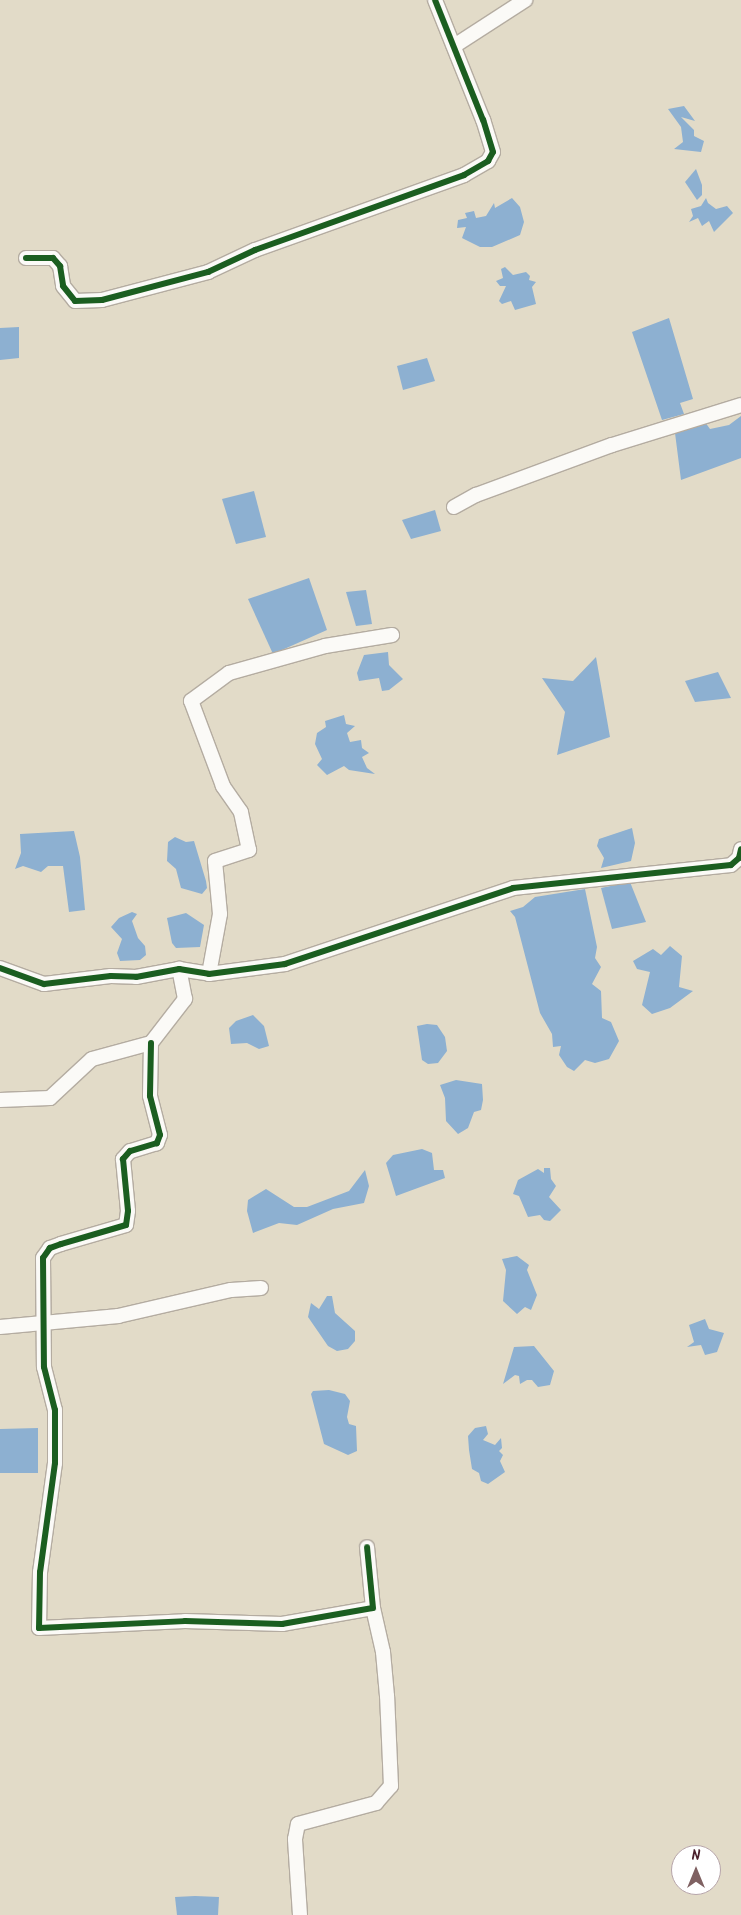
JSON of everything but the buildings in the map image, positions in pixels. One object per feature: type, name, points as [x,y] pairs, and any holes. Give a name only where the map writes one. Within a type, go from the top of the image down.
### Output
[{"type":"street","points":[[26,258],[53,258],[60,266],[64,286],[75,301],[102,300],[208,272],[255,250],[464,175],[492,158],[493,152],[435,0]]},
{"type":"street","points":[[454,46],[525,0]]},
{"type":"street","points":[[454,507],[612,445],[741,405]]},
{"type":"street","points":[[209,974],[220,914],[215,860],[249,850],[240,812],[223,786],[191,701],[229,673],[325,646],[392,634]]},
{"type":"street","points":[[0,968],[44,984],[111,976],[136,977],[178,969],[209,974],[285,964],[513,888],[730,865],[739,858],[741,849]]},
{"type":"street","points":[[178,969],[185,999],[151,1043],[150,1096],[160,1135],[157,1142],[130,1151],[123,1158],[128,1210],[126,1225],[50,1248],[43,1258],[44,1367],[55,1410],[55,1463],[40,1572],[39,1628],[185,1621],[282,1624],[373,1608]]},
{"type":"street","points":[[0,1100],[50,1098],[92,1059],[151,1043]]},
{"type":"street","points":[[0,1327],[118,1316],[231,1290],[261,1288]]},
{"type":"street","points":[[300,1915],[296,1840],[298,1824],[376,1803],[391,1786],[386,1687],[373,1608],[367,1547]]},
{"type":"water","points":[[684,106],[695,121],[681,117],[694,130],[694,136],[704,141],[701,152],[674,149],[683,142],[681,127],[668,109]]},
{"type":"water","points":[[696,169],[702,185],[702,195],[697,200],[685,182]]},
{"type":"water","points":[[512,198],[520,207],[524,222],[520,235],[492,247],[480,247],[462,238],[466,227],[457,228],[458,220],[467,218],[465,213],[474,211],[476,218],[486,216],[494,203],[495,208]]},
{"type":"water","points":[[706,198],[708,203],[716,209],[727,206],[733,213],[714,232],[709,221],[702,226],[698,218],[689,222],[693,216],[691,209],[701,206]]},
{"type":"water","points":[[505,267],[513,275],[526,272],[530,276],[529,280],[536,282],[532,287],[536,304],[515,310],[511,301],[502,304],[499,301],[506,286],[500,286],[496,281],[503,278],[501,269]]},
{"type":"water","points":[[669,318],[693,399],[680,403],[684,414],[662,420],[632,332]]},
{"type":"water","points":[[19,327],[19,358],[0,360],[0,328]]},
{"type":"water","points":[[427,358],[435,381],[403,390],[397,366]]},
{"type":"water","points":[[741,416],[741,458],[681,480],[675,433],[705,422],[710,429],[729,425]]},
{"type":"water","points":[[254,491],[266,537],[236,544],[222,499]]},
{"type":"water","points":[[435,510],[441,531],[411,539],[402,520]]},
{"type":"water","points":[[309,578],[327,630],[273,654],[248,599]]},
{"type":"water","points":[[366,590],[372,624],[356,626],[346,592]]},
{"type":"water","points":[[388,652],[389,665],[403,679],[389,690],[382,691],[379,678],[359,681],[357,673],[364,655]]},
{"type":"water","points":[[596,657],[610,737],[557,755],[565,712],[542,678],[573,681]]},
{"type":"water","points":[[718,672],[731,698],[695,702],[685,681]]},
{"type":"water","points":[[344,715],[346,724],[355,726],[347,733],[350,742],[361,740],[362,748],[369,753],[362,757],[367,768],[375,774],[349,770],[344,766],[327,775],[317,765],[322,759],[315,744],[317,733],[326,727],[325,721]]},
{"type":"water","points":[[632,828],[635,843],[631,861],[601,868],[604,858],[597,846],[599,839]]},
{"type":"water","points":[[74,831],[80,857],[85,910],[69,912],[63,866],[48,866],[41,872],[23,866],[15,869],[21,853],[20,834]]},
{"type":"water","points":[[175,837],[186,842],[194,841],[206,881],[207,888],[202,894],[181,888],[176,869],[167,861],[168,842]]},
{"type":"water","points":[[630,882],[646,922],[612,929],[601,888]]},
{"type":"water","points":[[585,889],[597,947],[595,958],[601,967],[592,984],[601,991],[602,1018],[611,1022],[619,1041],[609,1059],[595,1063],[585,1060],[574,1071],[567,1067],[559,1055],[561,1046],[553,1047],[552,1034],[540,1013],[515,917],[510,911],[523,907],[535,897]]},
{"type":"water","points":[[132,912],[137,914],[132,921],[138,938],[145,946],[146,955],[140,960],[120,961],[117,953],[122,939],[111,927],[119,918]]},
{"type":"water","points":[[186,913],[204,925],[200,947],[176,948],[172,943],[167,918]]},
{"type":"water","points":[[670,946],[682,956],[679,987],[693,991],[670,1008],[652,1014],[642,1005],[650,972],[637,969],[633,961],[653,949],[661,955]]},
{"type":"water","points":[[253,1015],[264,1026],[269,1046],[259,1049],[247,1043],[231,1044],[229,1028],[236,1021]]},
{"type":"water","points":[[437,1025],[445,1037],[447,1051],[438,1063],[428,1064],[422,1060],[417,1026]]},
{"type":"water","points":[[456,1080],[482,1084],[483,1100],[481,1110],[474,1112],[468,1128],[458,1134],[446,1121],[445,1098],[440,1085]]},
{"type":"water","points":[[422,1149],[432,1153],[434,1170],[443,1170],[445,1178],[396,1196],[386,1163],[393,1155]]},
{"type":"water","points":[[544,1168],[550,1168],[551,1179],[556,1186],[549,1197],[561,1210],[550,1221],[544,1220],[540,1215],[528,1217],[519,1196],[513,1194],[518,1180],[538,1169],[544,1173]]},
{"type":"water","points":[[365,1170],[369,1186],[364,1203],[333,1209],[297,1225],[279,1223],[253,1233],[247,1211],[248,1200],[266,1189],[294,1207],[307,1207],[349,1191]]},
{"type":"water","points":[[517,1256],[529,1265],[527,1270],[537,1295],[531,1310],[525,1307],[517,1314],[503,1301],[506,1270],[502,1259]]},
{"type":"water","points":[[327,1296],[332,1296],[335,1313],[355,1331],[355,1341],[348,1349],[337,1351],[328,1346],[308,1317],[311,1303],[319,1309]]},
{"type":"water","points":[[705,1319],[709,1329],[724,1333],[717,1352],[705,1355],[701,1345],[687,1347],[694,1342],[689,1325]]},
{"type":"water","points":[[534,1346],[554,1371],[550,1385],[538,1387],[532,1380],[527,1380],[520,1384],[519,1376],[515,1375],[503,1384],[514,1347]]},
{"type":"water","points":[[329,1390],[345,1394],[350,1401],[347,1417],[349,1424],[356,1426],[357,1451],[348,1455],[324,1444],[311,1394],[313,1391]]},
{"type":"water","points":[[486,1426],[488,1434],[483,1440],[495,1445],[501,1438],[502,1448],[499,1451],[503,1455],[500,1461],[505,1472],[488,1484],[481,1481],[479,1473],[472,1469],[468,1436],[475,1428]]},
{"type":"water","points":[[38,1428],[38,1473],[0,1473],[0,1429]]},
{"type":"water","points":[[175,1897],[219,1897],[218,1915],[177,1915]]},
{"type":"cycle path","points":[[26,258],[53,258],[60,266],[63,286],[75,301],[102,300],[208,272],[255,250],[464,175],[488,161],[493,152],[483,120],[435,0]]},
{"type":"cycle path","points":[[0,968],[44,984],[111,976],[136,977],[179,969],[209,974],[285,964],[513,888],[731,865],[739,858],[741,849]]},
{"type":"cycle path","points":[[151,1043],[150,1096],[160,1135],[157,1143],[130,1151],[123,1159],[128,1211],[126,1225],[50,1248],[43,1258],[44,1367],[55,1410],[55,1463],[40,1572],[39,1628],[185,1621],[282,1624],[373,1608],[367,1547]]}]
